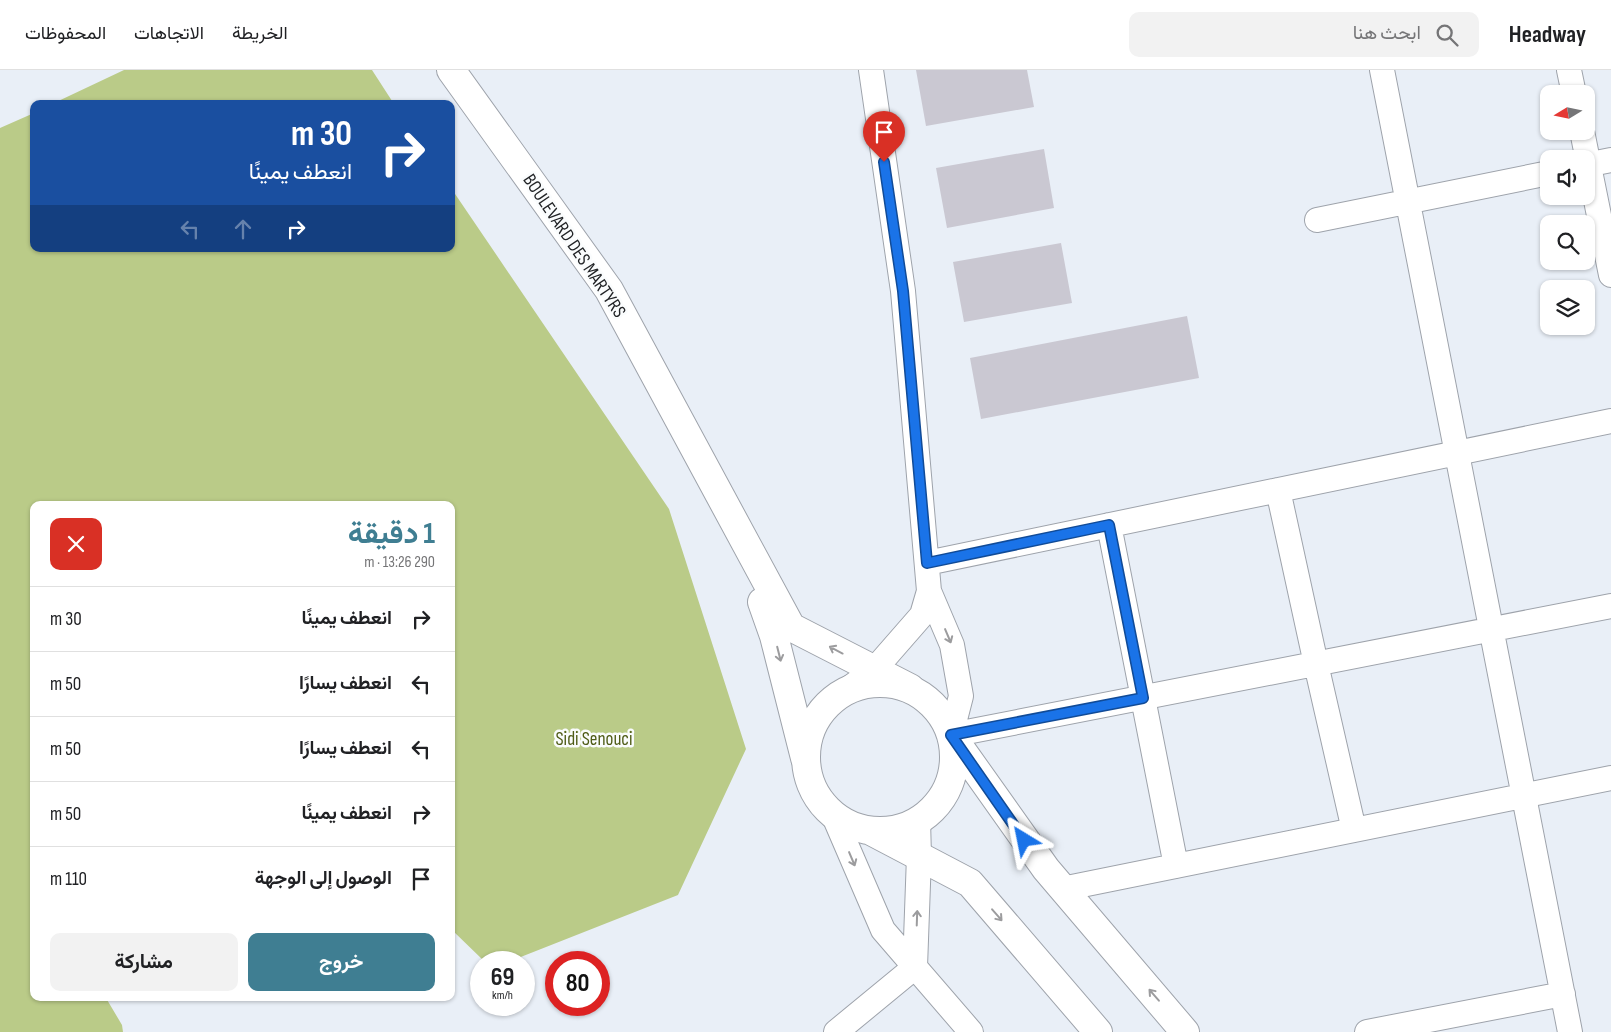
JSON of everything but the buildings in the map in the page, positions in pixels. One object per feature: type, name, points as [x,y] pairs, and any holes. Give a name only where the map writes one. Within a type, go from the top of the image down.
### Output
[{"type":"main road","name":"BOULEVARD DES MARTYRS","points":[[452,70],[609,290],[727,510]]},
{"type":"main road","points":[[727,510],[790,627],[910,688],[928,700],[942,716],[951,735],[1046,869],[1186,1032]]},
{"type":"main road","points":[[727,510],[774,636],[806,758],[809,779],[818,798],[833,814],[850,825],[871,830],[970,883],[1098,1032]]},
{"type":"main road","points":[[806,758],[808,737],[817,717],[830,701],[848,689],[868,683],[889,683],[910,688]]},
{"type":"main road","points":[[871,830],[896,829],[918,820],[937,804],[949,783],[954,759],[951,735]]},
{"type":"street","points":[[871,70],[903,291],[929,591],[952,645],[961,696],[951,735],[1611,606]]},
{"type":"street","points":[[1382,70],[1570,1032]]},
{"type":"street","points":[[1569,70],[1572,85]]},
{"type":"street","points":[[1595,163],[1611,275]]},
{"type":"street","points":[[1317,220],[1540,175]]},
{"type":"street","points":[[927,563],[1611,421]]},
{"type":"street","points":[[1278,490],[1354,830]]},
{"type":"street","points":[[1109,525],[1176,866]]},
{"type":"street","points":[[848,689],[874,670],[922,615],[929,591]]},
{"type":"street","points":[[1062,889],[1611,778]]},
{"type":"street","points":[[833,814],[883,930],[971,1032]]},
{"type":"street","points":[[836,1032],[915,967],[919,856],[918,820]]},
{"type":"street","points":[[918,891],[933,881],[970,883]]},
{"type":"street","points":[[1367,1032],[1563,994]]},
{"type":"green space","points":[[124,70],[372,70],[391,100],[60,100]]},
{"type":"green space","name":"Sidi Senouci","points":[[30,115],[30,252],[455,252],[455,194],[669,509],[746,749],[678,895],[535,951],[474,951],[455,933],[455,501],[30,501],[30,1001],[108,1001],[122,1025],[123,1032],[0,1032],[0,128]]},
{"type":"route","points":[[884,162],[903,291],[927,563],[1109,525],[1143,698],[951,735],[1024,840]]}]
